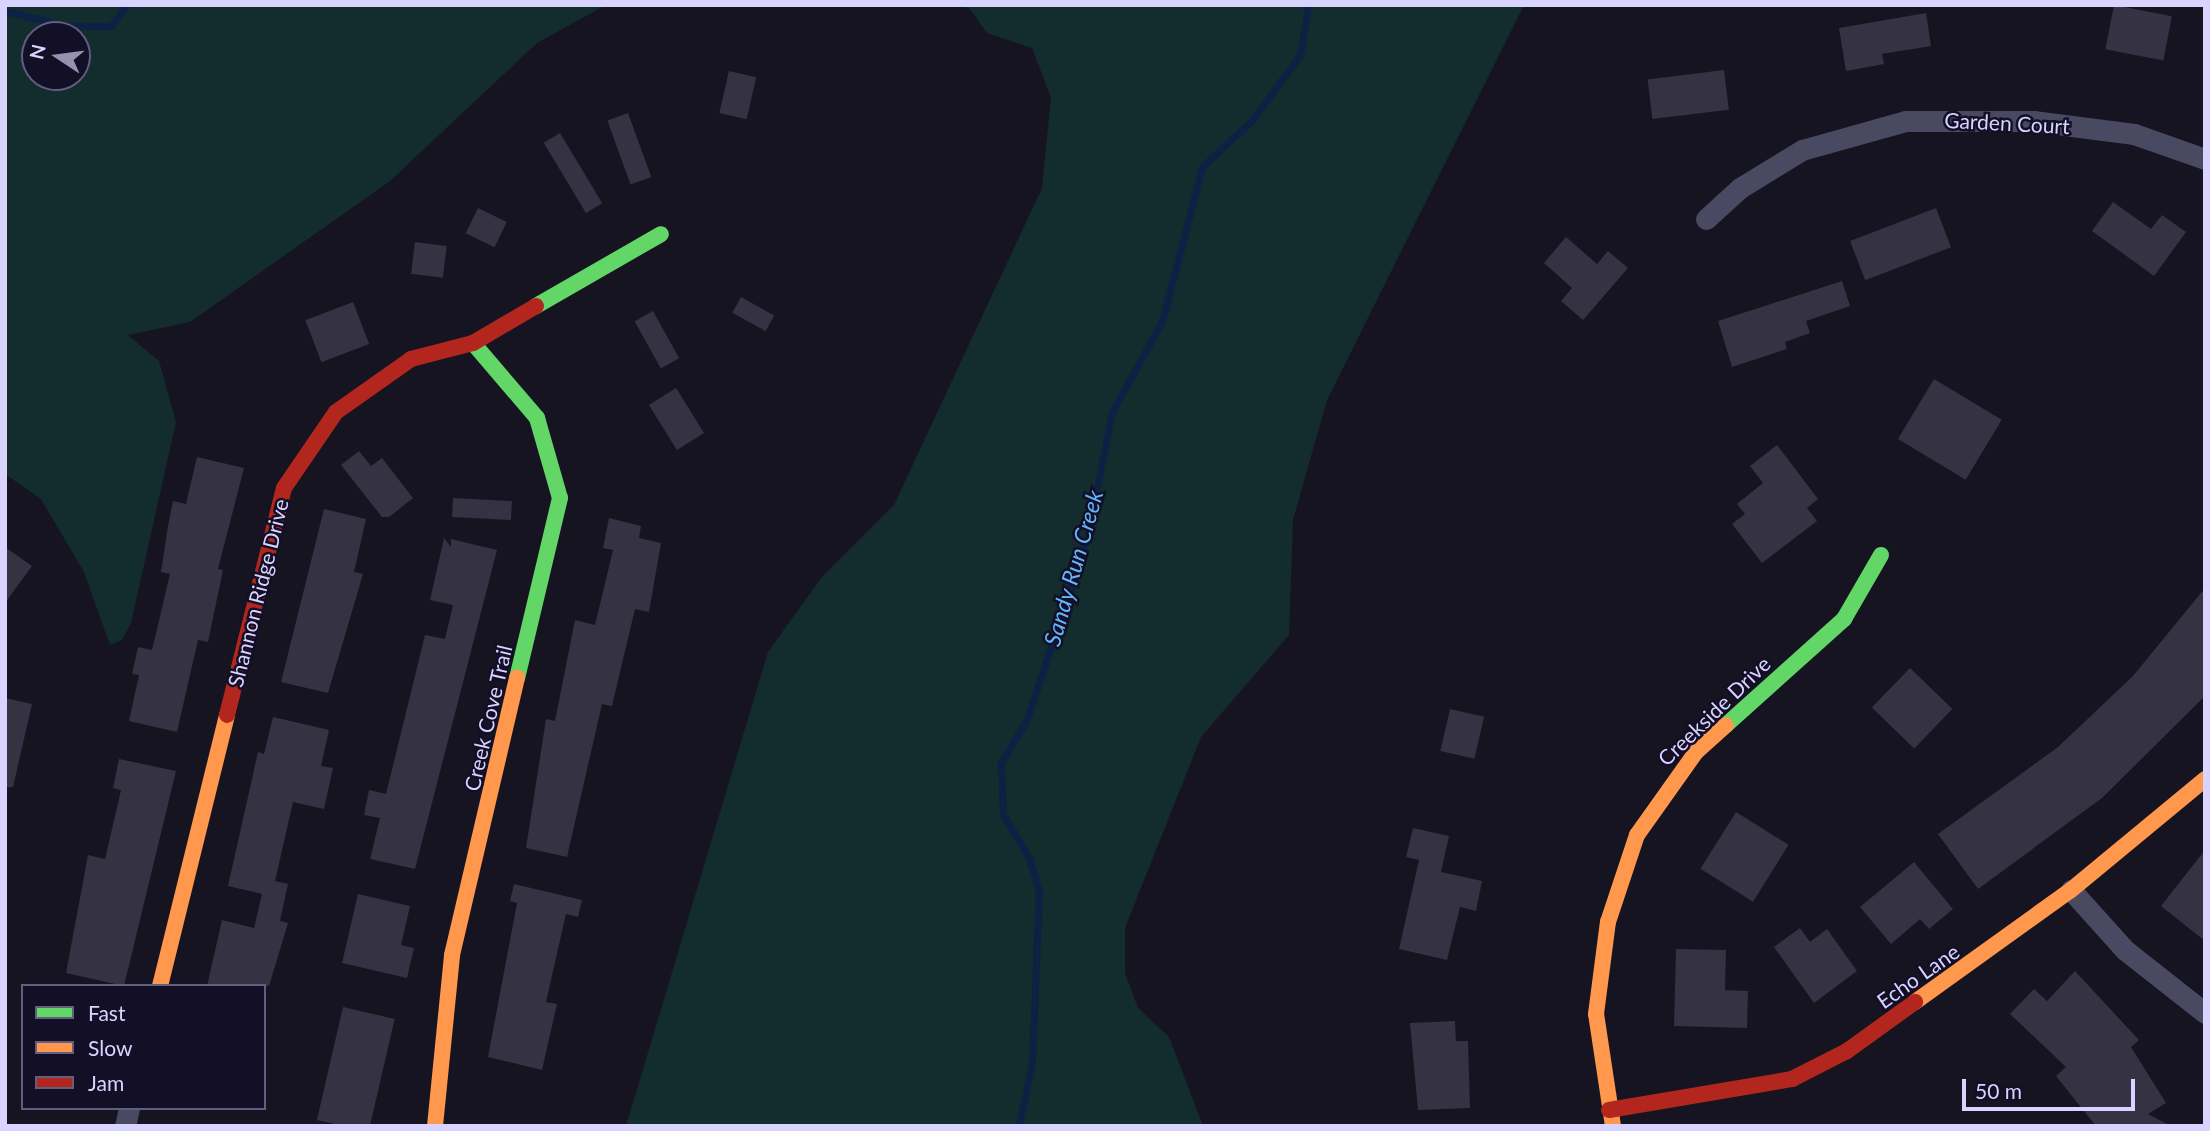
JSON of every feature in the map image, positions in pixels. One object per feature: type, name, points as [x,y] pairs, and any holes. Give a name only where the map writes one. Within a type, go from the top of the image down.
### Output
[{"type":"street","name":"Garden Court","points":[[1706,219],[1740,188],[1802,149],[1906,121],[2033,121],[2134,134],[2205,159]]},
{"type":"street","name":"Shannon Ridge Drive","points":[[160,984],[284,488],[336,412],[411,359],[473,343],[661,234]]},
{"type":"street","name":"Creek Cove Trail","points":[[435,1126],[452,955],[559,498],[537,418],[473,343]]},
{"type":"street","name":"Creekside Drive","points":[[1611,1118],[1596,1014],[1608,922],[1637,835],[1696,752],[1844,619],[1881,555]]},
{"type":"street","name":"Echo Lane","points":[[1611,1118],[1792,1079],[1847,1051],[2071,890],[2205,779]]},
{"type":"street","points":[[2071,890],[2125,950],[2205,1013]]},
{"type":"green space","points":[[5,5],[606,5],[537,43],[390,181],[190,322],[128,335],[159,361],[176,422],[131,623],[122,640],[110,645],[84,572],[41,499],[5,474]]},
{"type":"green space","points":[[960,5],[1524,5],[1327,400],[1293,520],[1289,635],[1201,737],[1125,928],[1125,973],[1138,1008],[1169,1037],[1203,1126],[626,1126],[768,652],[821,578],[894,505],[1042,188],[1051,98],[1032,48],[987,33],[970,9]]},
{"type":"building","points":[[2114,5],[2172,16],[2163,60],[2105,49]]},
{"type":"building","points":[[1926,13],[1931,46],[1882,54],[1884,64],[1846,71],[1839,28]]},
{"type":"building","points":[[1724,70],[1729,110],[1652,119],[1648,79]]},
{"type":"building","points":[[729,71],[756,77],[747,119],[719,113]]},
{"type":"building","points":[[628,113],[651,177],[631,184],[607,121]]},
{"type":"building","points":[[560,133],[602,203],[586,213],[544,143]]},
{"type":"building","points":[[2113,202],[2151,229],[2162,215],[2186,232],[2154,276],[2092,231]]},
{"type":"building","points":[[478,208],[507,222],[494,247],[466,233]]},
{"type":"building","points":[[1936,208],[1951,247],[1865,280],[1850,241]]},
{"type":"building","points":[[1566,237],[1597,264],[1608,251],[1628,268],[1583,320],[1561,301],[1572,288],[1544,263]]},
{"type":"building","points":[[415,242],[447,246],[443,278],[411,274]]},
{"type":"building","points":[[1842,281],[1850,306],[1806,321],[1810,333],[1785,342],[1787,349],[1732,367],[1718,321]]},
{"type":"building","points":[[741,297],[774,315],[766,331],[732,313]]},
{"type":"building","points":[[353,302],[369,344],[322,362],[305,320]]},
{"type":"building","points":[[653,311],[679,358],[661,368],[635,321]]},
{"type":"building","points":[[1934,379],[2002,420],[1966,480],[1898,439]]},
{"type":"building","points":[[676,388],[704,433],[677,450],[649,405]]},
{"type":"building","points":[[1777,445],[1818,499],[1807,508],[1817,521],[1762,563],[1732,524],[1745,514],[1737,504],[1763,483],[1750,466]]},
{"type":"building","points":[[359,451],[371,466],[382,458],[413,498],[389,517],[382,517],[341,465]]},
{"type":"building","points":[[197,457],[244,468],[218,569],[223,570],[208,642],[198,640],[177,732],[129,721],[139,675],[132,674],[138,647],[152,650],[170,574],[161,572],[173,501],[186,504]]},
{"type":"building","points":[[453,498],[512,501],[511,520],[452,517]]},
{"type":"building","points":[[324,509],[366,519],[354,572],[363,574],[328,693],[281,682]]},
{"type":"building","points":[[609,518],[641,526],[639,538],[661,543],[649,612],[635,609],[612,706],[602,704],[567,857],[526,848],[546,719],[555,721],[575,620],[595,625],[613,550],[603,548]]},
{"type":"building","points":[[444,538],[451,547],[451,539],[497,550],[415,869],[370,859],[380,818],[364,815],[369,790],[386,794],[425,635],[445,639],[453,605],[430,600]]},
{"type":"building","points":[[5,547],[32,566],[5,603]]},
{"type":"building","points":[[2205,588],[2205,696],[2102,798],[1978,889],[1938,834],[2058,747],[2133,676]]},
{"type":"building","points":[[1910,668],[1952,709],[1914,749],[1872,708]]},
{"type":"building","points":[[5,698],[32,704],[13,787],[5,787]]},
{"type":"building","points":[[1450,709],[1484,717],[1474,759],[1440,751]]},
{"type":"building","points":[[273,717],[329,730],[321,766],[333,768],[324,809],[293,802],[275,881],[288,884],[280,921],[288,923],[269,986],[207,984],[222,920],[254,928],[262,894],[228,886],[258,752],[264,754]]},
{"type":"building","points":[[119,759],[176,771],[124,984],[66,973],[88,855],[105,859],[121,790],[113,788]]},
{"type":"building","points":[[1736,812],[1789,845],[1753,902],[1700,869]]},
{"type":"building","points":[[1413,828],[1449,836],[1441,872],[1482,881],[1476,911],[1460,907],[1447,960],[1399,949],[1419,860],[1406,857]]},
{"type":"building","points":[[2205,850],[2205,941],[2161,906]]},
{"type":"building","points":[[1914,862],[1953,909],[1929,929],[1920,919],[1891,944],[1860,907]]},
{"type":"building","points":[[514,884],[582,900],[578,917],[566,914],[546,1002],[557,1004],[542,1070],[488,1057],[517,903],[510,901]]},
{"type":"building","points":[[358,894],[410,906],[401,945],[414,948],[407,978],[342,963]]},
{"type":"building","points":[[1800,928],[1810,942],[1827,929],[1857,971],[1814,1003],[1774,947]]},
{"type":"building","points":[[1676,949],[1726,950],[1725,990],[1748,991],[1747,1028],[1674,1026]]},
{"type":"building","points":[[2075,971],[2139,1040],[2131,1047],[2166,1103],[2148,1114],[2171,1126],[2096,1126],[2056,1076],[2066,1067],[2010,1014],[2034,989],[2047,1001]]},
{"type":"building","points":[[343,1007],[395,1019],[370,1126],[343,1126],[317,1120]]},
{"type":"building","points":[[1455,1021],[1456,1041],[1468,1041],[1470,1108],[1418,1110],[1410,1023]]},
{"type":"waterway","points":[[5,11],[68,26],[111,26],[127,5]]},
{"type":"waterway","name":"Sandy Run Creek","points":[[1019,1126],[1032,1063],[1039,891],[1029,858],[1003,814],[1001,763],[1027,719],[1087,539],[1112,412],[1162,321],[1202,167],[1252,120],[1300,55],[1308,5]]},
{"type":"traffic: fast","points":[[536,306],[661,234]]},
{"type":"traffic: fast","points":[[473,343],[537,418],[560,498],[517,678]]},
{"type":"traffic: fast","points":[[1726,725],[1844,619],[1881,555]]},
{"type":"traffic: slow","points":[[435,1126],[452,955],[517,678]]},
{"type":"traffic: slow","points":[[160,984],[227,715]]},
{"type":"traffic: slow","points":[[1613,1126],[1596,1014],[1608,922],[1637,835],[1696,752],[1726,725]]},
{"type":"traffic: slow","points":[[1915,1002],[2071,890],[2205,779]]},
{"type":"traffic: jam","points":[[227,715],[284,488],[336,412],[411,359],[473,343],[536,306]]},
{"type":"traffic: jam","points":[[1609,1110],[1792,1079],[1847,1051],[1915,1002]]}]
